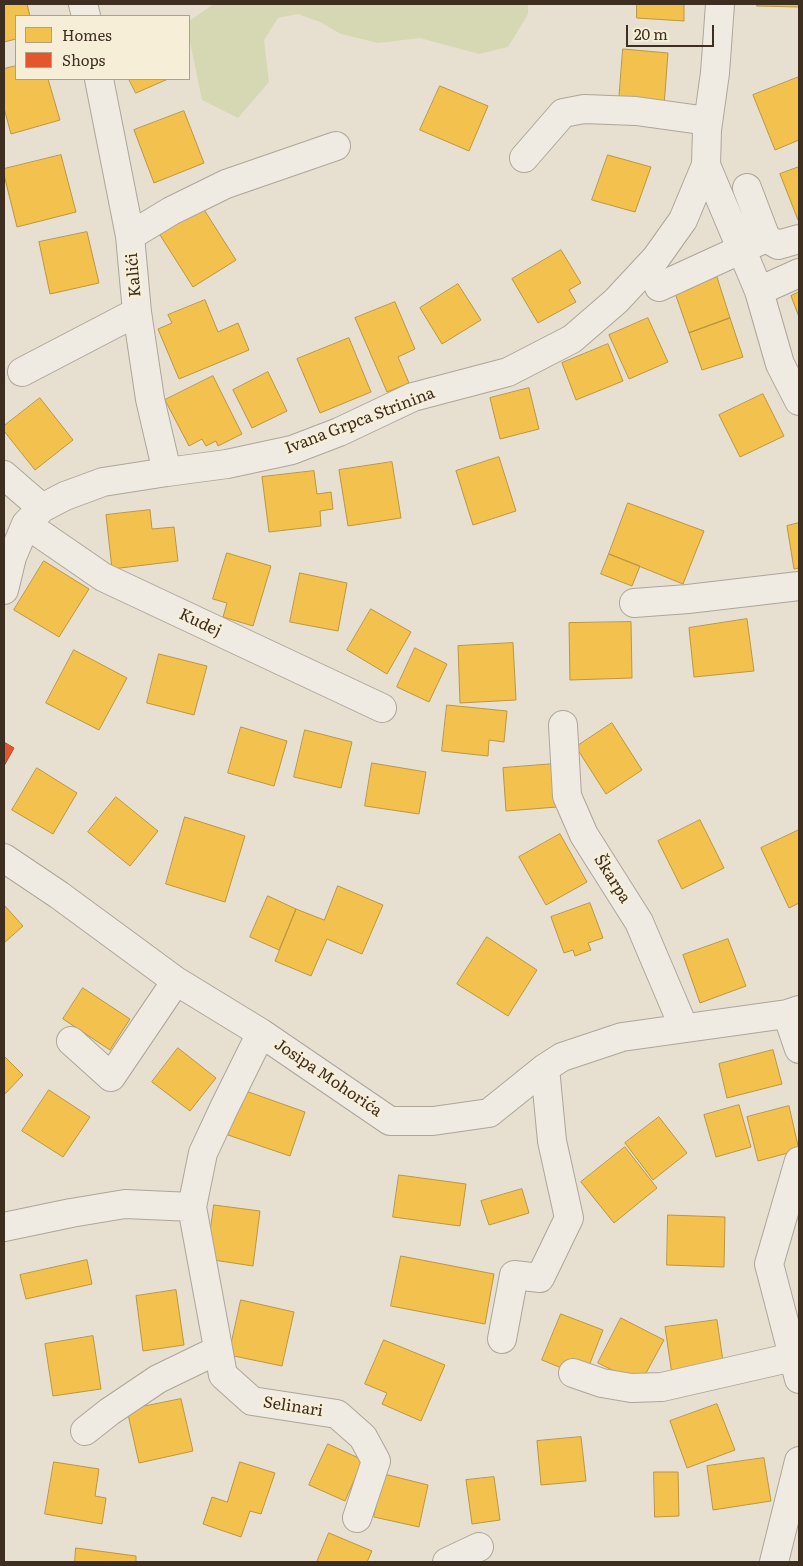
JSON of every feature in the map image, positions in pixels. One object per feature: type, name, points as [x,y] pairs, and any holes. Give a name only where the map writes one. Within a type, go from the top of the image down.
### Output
[{"type":"street","points":[[720,4],[715,73],[708,121],[706,165],[790,360],[799,401]]},
{"type":"street","name":"Kalići","points":[[99,80],[130,236],[137,312],[150,399],[167,472]]},
{"type":"street","points":[[524,158],[563,113],[584,109],[636,110],[708,121]]},
{"type":"street","points":[[130,236],[171,211],[226,184],[336,146]]},
{"type":"street","name":"Ivana Grpca Strinina","points":[[34,516],[64,496],[103,482],[227,464],[292,450],[339,432],[413,397],[508,372],[572,339],[616,301],[656,258],[683,220],[706,165]]},
{"type":"street","points":[[746,188],[766,238],[778,245],[799,239]]},
{"type":"street","points":[[659,287],[766,238]]},
{"type":"street","points":[[759,291],[799,273]]},
{"type":"street","points":[[22,372],[137,312]]},
{"type":"street","points":[[4,475],[34,516],[12,557],[4,590]]},
{"type":"street","name":"Kudej","points":[[34,516],[102,577],[382,708]]},
{"type":"street","points":[[634,603],[688,599],[799,586]]},
{"type":"street","name":"Škarpa","points":[[563,725],[568,796],[584,835],[639,922],[684,1028]]},
{"type":"street","name":"Josipa Mohorića","points":[[4,858],[59,895],[176,981],[261,1033],[390,1121],[433,1122],[489,1113],[545,1068],[562,1057],[622,1037],[793,1012]]},
{"type":"street","points":[[71,1041],[111,1077],[176,981]]},
{"type":"street","points":[[793,1012],[799,1049]]},
{"type":"street","name":"Selinari","points":[[261,1033],[203,1153],[192,1207],[218,1350],[223,1375],[252,1401],[337,1414],[363,1437],[376,1460],[357,1518]]},
{"type":"street","points":[[502,1339],[514,1276],[540,1278],[569,1218],[552,1141],[545,1068]]},
{"type":"street","points":[[573,1373],[602,1383],[631,1388],[662,1386],[796,1368],[769,1264],[799,1161]]},
{"type":"street","points":[[4,1227],[125,1204],[192,1207]]},
{"type":"street","points":[[85,1431],[109,1412],[158,1380],[218,1350]]},
{"type":"street","points":[[774,1562],[799,1461]]},
{"type":"street","points":[[447,1562],[479,1547]]},
{"type":"green space","points":[[214,4],[528,4],[528,14],[508,47],[479,54],[420,38],[378,43],[341,34],[320,22],[298,14],[278,18],[264,40],[269,82],[238,118],[202,100],[190,42],[190,20]]},
{"type":"building: Homes","points":[[4,4],[27,4],[30,15],[15,15],[15,39],[4,42]]},
{"type":"building: Homes","points":[[637,4],[684,4],[684,21],[637,18]]},
{"type":"building: Homes","points":[[757,4],[799,4],[799,7],[757,6]]},
{"type":"building: Homes","points":[[623,49],[668,53],[664,106],[619,102]]},
{"type":"building: Homes","points":[[15,66],[15,80],[48,80],[60,120],[11,134],[4,108],[4,69]]},
{"type":"building: Homes","points":[[799,77],[799,140],[775,150],[753,95]]},
{"type":"building: Homes","points":[[130,80],[166,80],[136,93]]},
{"type":"building: Homes","points":[[440,86],[488,106],[469,151],[420,130]]},
{"type":"building: Homes","points":[[184,111],[204,163],[154,183],[134,130]]},
{"type":"building: Homes","points":[[61,155],[76,212],[17,227],[4,169]]},
{"type":"building: Homes","points":[[608,155],[651,167],[635,212],[592,200]]},
{"type":"building: Homes","points":[[799,167],[799,220],[798,220],[780,174]]},
{"type":"building: Homes","points":[[203,208],[236,260],[193,287],[160,235]]},
{"type":"building: Homes","points":[[87,232],[99,283],[50,294],[39,242]]},
{"type":"building: Homes","points":[[561,250],[581,283],[569,290],[576,302],[538,323],[512,279]]},
{"type":"building: Homes","points":[[717,277],[730,318],[689,333],[675,293]]},
{"type":"building: Homes","points":[[458,284],[481,320],[442,344],[420,308]]},
{"type":"building: Homes","points":[[799,292],[799,317],[791,296]]},
{"type":"building: Homes","points":[[205,300],[218,332],[238,323],[249,350],[179,379],[158,329],[172,323],[168,315]]},
{"type":"building: Homes","points":[[395,302],[415,349],[398,357],[409,383],[387,392],[355,318]]},
{"type":"building: Homes","points":[[648,318],[668,362],[629,379],[609,335]]},
{"type":"building: Homes","points":[[730,318],[743,357],[702,370],[689,333]]},
{"type":"building: Homes","points":[[349,338],[371,392],[320,413],[297,359]]},
{"type":"building: Homes","points":[[608,344],[623,381],[576,400],[562,363]]},
{"type":"building: Homes","points":[[268,372],[287,411],[252,428],[233,390]]},
{"type":"building: Homes","points":[[213,376],[242,434],[218,446],[216,441],[206,446],[202,439],[189,446],[165,400]]},
{"type":"building: Homes","points":[[529,388],[539,429],[500,439],[490,398]]},
{"type":"building: Homes","points":[[763,394],[784,436],[740,457],[719,415]]},
{"type":"building: Homes","points":[[40,398],[73,440],[35,470],[4,431],[4,426]]},
{"type":"building: Homes","points":[[499,457],[516,511],[473,525],[456,471]]},
{"type":"building: Homes","points":[[392,462],[401,518],[348,526],[339,470]]},
{"type":"building: Homes","points":[[314,471],[317,494],[331,492],[333,509],[320,511],[321,526],[269,532],[262,477]]},
{"type":"building: Homes","points":[[628,503],[704,531],[683,584],[609,554]]},
{"type":"building: Homes","points":[[150,510],[152,529],[174,527],[178,561],[112,569],[106,515]]},
{"type":"building: Homes","points":[[799,523],[799,568],[794,569],[787,526]]},
{"type":"building: Homes","points":[[227,553],[271,566],[253,626],[223,617],[227,603],[213,599]]},
{"type":"building: Homes","points":[[609,554],[640,566],[632,586],[601,574]]},
{"type":"building: Homes","points":[[44,561],[89,589],[59,637],[14,610]]},
{"type":"building: Homes","points":[[300,573],[347,583],[338,631],[290,622]]},
{"type":"building: Homes","points":[[371,609],[411,632],[387,674],[347,650]]},
{"type":"building: Homes","points":[[747,619],[754,671],[694,677],[689,628]]},
{"type":"building: Homes","points":[[631,622],[632,678],[570,680],[569,623]]},
{"type":"building: Homes","points":[[513,643],[516,700],[460,703],[458,646]]},
{"type":"building: Homes","points":[[415,648],[447,664],[429,702],[397,687]]},
{"type":"building: Homes","points":[[74,650],[127,678],[99,730],[46,703]]},
{"type":"building: Homes","points":[[159,654],[207,666],[194,715],[147,703]]},
{"type":"building: Homes","points":[[447,705],[507,711],[504,742],[489,740],[488,756],[442,751]]},
{"type":"building: Homes","points":[[612,723],[642,770],[606,794],[576,747]]},
{"type":"building: Homes","points":[[241,727],[287,741],[274,786],[228,773]]},
{"type":"building: Homes","points":[[305,730],[352,742],[341,788],[294,777]]},
{"type":"building: Homes","points":[[372,763],[426,772],[419,814],[365,806]]},
{"type":"building: Homes","points":[[554,764],[557,807],[506,811],[503,768]]},
{"type":"building: Homes","points":[[37,768],[77,793],[53,834],[12,810]]},
{"type":"building: Homes","points":[[116,797],[158,831],[130,866],[88,832]]},
{"type":"building: Homes","points":[[185,817],[245,836],[225,902],[166,884]]},
{"type":"building: Homes","points":[[700,820],[724,868],[682,889],[658,841]]},
{"type":"building: Homes","points":[[799,830],[799,903],[789,908],[761,848]]},
{"type":"building: Homes","points":[[560,834],[587,882],[546,905],[519,857]]},
{"type":"building: Homes","points":[[338,886],[383,905],[362,954],[327,939],[311,976],[275,961],[296,909],[324,920]]},
{"type":"building: Homes","points":[[268,896],[296,909],[279,950],[250,937]]},
{"type":"building: Homes","points":[[590,903],[603,938],[588,943],[591,950],[575,956],[573,950],[564,953],[551,917]]},
{"type":"building: Homes","points":[[4,905],[23,926],[4,943]]},
{"type":"building: Homes","points":[[487,937],[537,970],[508,1016],[457,984]]},
{"type":"building: Homes","points":[[728,939],[746,986],[700,1003],[683,955]]},
{"type":"building: Homes","points":[[83,988],[130,1019],[110,1050],[63,1019]]},
{"type":"building: Homes","points":[[178,1048],[216,1078],[190,1111],[152,1082]]},
{"type":"building: Homes","points":[[773,1050],[782,1084],[727,1098],[719,1064]]},
{"type":"building: Homes","points":[[4,1056],[23,1075],[4,1095]]},
{"type":"building: Homes","points":[[49,1090],[90,1117],[63,1157],[22,1131]]},
{"type":"building: Homes","points":[[243,1090],[305,1112],[290,1156],[228,1135]]},
{"type":"building: Homes","points":[[739,1105],[751,1147],[716,1157],[704,1115]]},
{"type":"building: Homes","points":[[789,1106],[799,1150],[758,1161],[747,1117]]},
{"type":"building: Homes","points":[[659,1117],[687,1153],[653,1180],[625,1143]]},
{"type":"building: Homes","points":[[625,1147],[657,1188],[614,1223],[581,1182]]},
{"type":"building: Homes","points":[[399,1175],[466,1184],[460,1226],[393,1217]]},
{"type":"building: Homes","points":[[522,1189],[529,1213],[489,1225],[481,1201]]},
{"type":"building: Homes","points":[[214,1205],[260,1211],[253,1266],[207,1259]]},
{"type":"building: Homes","points":[[668,1215],[725,1217],[724,1267],[667,1265]]},
{"type":"building: Homes","points":[[401,1256],[494,1274],[485,1324],[391,1306]]},
{"type":"building: Homes","points":[[87,1260],[92,1284],[26,1299],[20,1275]]},
{"type":"building: Homes","points":[[176,1290],[184,1345],[143,1351],[136,1296]]},
{"type":"building: Homes","points":[[241,1300],[294,1312],[282,1366],[229,1355]]},
{"type":"building: Homes","points":[[561,1314],[603,1330],[587,1371],[564,1369],[542,1360]]},
{"type":"building: Homes","points":[[621,1318],[664,1340],[640,1384],[598,1363]]},
{"type":"building: Homes","points":[[717,1320],[724,1368],[672,1375],[665,1327]]},
{"type":"building: Homes","points":[[93,1336],[101,1389],[53,1396],[45,1344]]},
{"type":"building: Homes","points":[[384,1340],[445,1365],[421,1421],[382,1404],[387,1393],[365,1384]]},
{"type":"building: Homes","points":[[181,1399],[193,1451],[139,1463],[127,1410]]},
{"type":"building: Homes","points":[[717,1404],[735,1450],[687,1468],[670,1421]]},
{"type":"building: Homes","points":[[581,1437],[586,1481],[541,1485],[537,1441]]},
{"type":"building: Homes","points":[[328,1444],[363,1460],[345,1501],[309,1485]]},
{"type":"building: Homes","points":[[764,1458],[771,1501],[713,1510],[707,1466]]},
{"type":"building: Homes","points":[[54,1462],[99,1469],[95,1496],[106,1498],[102,1524],[45,1514]]},
{"type":"building: Homes","points":[[240,1462],[275,1473],[261,1514],[250,1511],[241,1537],[203,1524],[212,1497],[227,1502]]},
{"type":"building: Homes","points":[[654,1472],[678,1472],[679,1516],[655,1517]]},
{"type":"building: Homes","points":[[384,1474],[428,1485],[419,1527],[374,1517]]},
{"type":"building: Homes","points":[[494,1477],[500,1520],[472,1524],[466,1480]]},
{"type":"building: Homes","points":[[329,1533],[372,1551],[367,1562],[317,1562]]},
{"type":"building: Homes","points":[[76,1548],[136,1556],[136,1562],[75,1562]]},
{"type":"building: Shops","points":[[4,742],[14,748],[4,766]]}]
